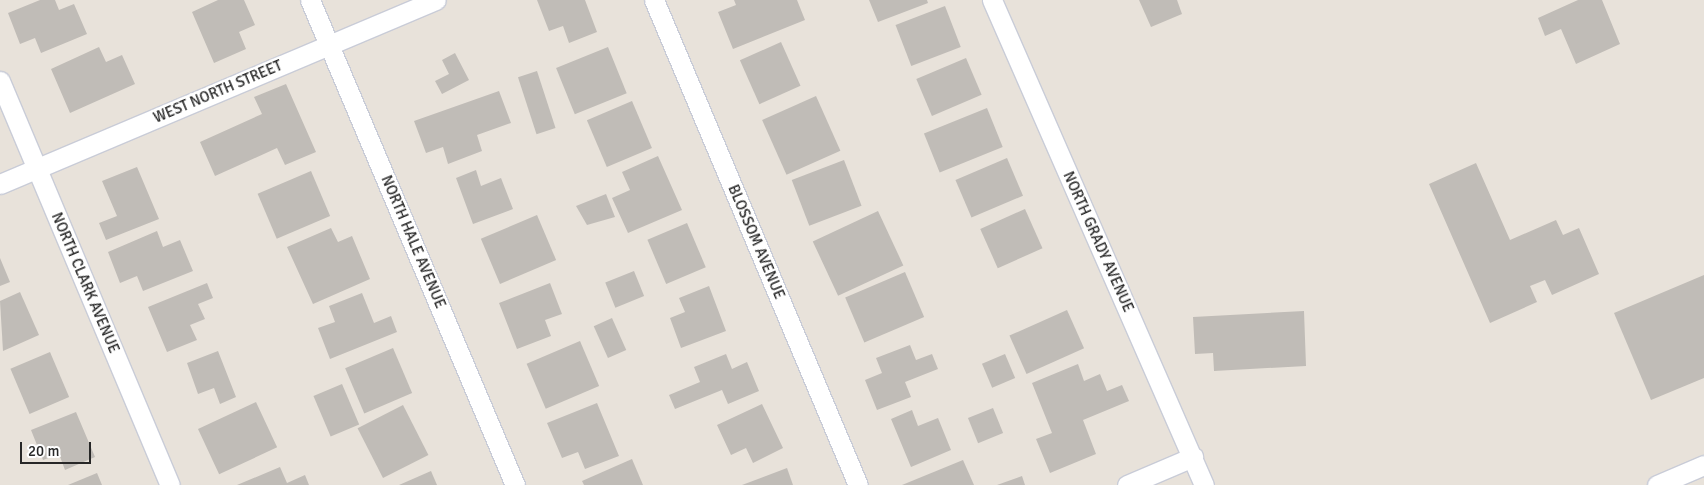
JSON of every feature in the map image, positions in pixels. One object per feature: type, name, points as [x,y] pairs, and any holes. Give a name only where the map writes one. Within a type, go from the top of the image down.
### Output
[{"type":"street","name":"NORTH HALE AVENUE","points":[[310,0],[515,485]]},
{"type":"street","name":"WEST NORTH STREET","points":[[0,184],[436,0]]},
{"type":"street","name":"BLOSSOM AVENUE","points":[[654,0],[858,485]]},
{"type":"street","name":"NORTH GRADY AVENUE","points":[[992,0],[1204,485]]},
{"type":"street","name":"NORTH CLARK AVENUE","points":[[0,81],[170,485]]},
{"type":"street","points":[[1127,485],[1193,457]]},
{"type":"street","points":[[1657,485],[1704,465]]},
{"type":"building","points":[[40,0],[55,0],[59,10],[74,4],[87,34],[41,53],[35,38],[20,44],[8,13]]},
{"type":"building","points":[[218,0],[244,0],[255,25],[239,32],[246,49],[214,63],[192,12]]},
{"type":"building","points":[[537,0],[585,0],[597,32],[569,43],[563,26],[549,31]]},
{"type":"building","points":[[734,0],[797,0],[805,20],[733,49],[718,12],[736,5]]},
{"type":"building","points":[[869,0],[927,0],[928,3],[878,22]]},
{"type":"building","points":[[1139,0],[1177,0],[1182,14],[1151,27]]},
{"type":"building","points":[[1578,0],[1602,0],[1620,44],[1576,64],[1561,29],[1545,36],[1538,18]]},
{"type":"building","points":[[945,6],[961,47],[911,66],[896,25]]},
{"type":"building","points":[[781,42],[801,86],[759,104],[740,60]]},
{"type":"building","points":[[99,47],[106,62],[122,55],[135,84],[70,113],[51,69]]},
{"type":"building","points":[[608,47],[627,93],[575,114],[556,68]]},
{"type":"building","points":[[455,53],[469,80],[442,94],[435,81],[449,74],[442,60]]},
{"type":"building","points":[[966,58],[982,95],[932,116],[916,79]]},
{"type":"building","points":[[537,71],[556,128],[537,134],[518,77]]},
{"type":"building","points":[[286,84],[316,152],[285,165],[277,148],[215,176],[200,142],[262,114],[254,97]]},
{"type":"building","points":[[499,91],[511,123],[477,135],[482,151],[448,164],[443,147],[426,153],[414,121]]},
{"type":"building","points":[[816,96],[840,151],[787,175],[762,120]]},
{"type":"building","points":[[632,101],[652,148],[607,167],[587,120]]},
{"type":"building","points":[[987,108],[1003,147],[940,172],[924,133]]},
{"type":"building","points":[[658,156],[682,210],[628,233],[612,198],[630,190],[622,172]]},
{"type":"building","points":[[1007,158],[1023,196],[971,218],[955,180]]},
{"type":"building","points":[[844,160],[862,206],[809,226],[792,180]]},
{"type":"building","points":[[1476,163],[1510,240],[1556,220],[1563,235],[1579,228],[1599,274],[1552,295],[1545,280],[1530,286],[1537,302],[1490,323],[1429,184]]},
{"type":"building","points":[[137,167],[159,219],[106,240],[99,223],[117,216],[102,181]]},
{"type":"building","points":[[476,170],[481,186],[501,178],[513,209],[473,224],[456,178]]},
{"type":"building","points":[[311,171],[330,216],[277,239],[258,194]]},
{"type":"building","points":[[606,194],[615,217],[587,225],[576,206]]},
{"type":"building","points":[[1025,209],[1042,248],[998,268],[980,229]]},
{"type":"building","points":[[878,211],[903,265],[838,296],[813,241]]},
{"type":"building","points":[[537,215],[556,260],[500,284],[481,239]]},
{"type":"building","points":[[687,223],[706,267],[666,284],[647,240]]},
{"type":"building","points":[[331,228],[338,242],[352,236],[370,279],[313,304],[287,247]]},
{"type":"building","points":[[157,231],[163,247],[180,240],[193,271],[143,291],[137,276],[120,283],[108,252]]},
{"type":"building","points":[[0,258],[10,282],[0,286]]},
{"type":"building","points":[[634,271],[644,296],[615,308],[605,283]]},
{"type":"building","points":[[905,272],[924,317],[864,343],[845,297]]},
{"type":"building","points":[[1704,275],[1704,378],[1651,400],[1614,313]]},
{"type":"building","points":[[207,283],[213,298],[198,304],[205,319],[190,325],[197,340],[167,352],[148,307]]},
{"type":"building","points":[[550,283],[562,314],[545,320],[551,336],[517,349],[499,303]]},
{"type":"building","points":[[709,286],[726,331],[681,348],[670,318],[685,312],[679,298]]},
{"type":"building","points":[[20,292],[39,335],[3,351],[0,301]]},
{"type":"building","points":[[362,293],[374,323],[391,316],[397,332],[330,359],[318,328],[335,322],[329,306]]},
{"type":"building","points":[[1067,310],[1084,348],[1027,374],[1009,336]]},
{"type":"building","points":[[1304,311],[1306,366],[1214,371],[1213,353],[1195,354],[1193,317]]},
{"type":"building","points":[[612,318],[626,350],[608,358],[594,326]]},
{"type":"building","points":[[580,341],[599,386],[546,409],[527,364]]},
{"type":"building","points":[[910,345],[916,360],[932,354],[938,369],[905,382],[911,397],[877,410],[865,380],[882,373],[876,358]]},
{"type":"building","points":[[393,348],[412,393],[364,413],[345,368]]},
{"type":"building","points":[[218,351],[236,397],[220,404],[214,388],[198,394],[187,363]]},
{"type":"building","points":[[50,352],[69,397],[30,414],[10,369]]},
{"type":"building","points":[[726,354],[732,369],[747,362],[759,391],[728,404],[722,390],[675,409],[669,395],[700,382],[694,367]]},
{"type":"building","points":[[1005,354],[1015,378],[992,388],[982,364]]},
{"type":"building","points":[[1078,364],[1084,381],[1100,374],[1107,391],[1122,385],[1129,401],[1083,420],[1096,454],[1050,473],[1036,439],[1052,433],[1032,383]]},
{"type":"building","points":[[342,384],[359,425],[331,437],[313,396]]},
{"type":"building","points":[[256,402],[277,447],[219,474],[198,429]]},
{"type":"building","points":[[597,403],[619,456],[585,469],[578,452],[562,458],[547,423]]},
{"type":"building","points":[[762,404],[783,448],[753,463],[746,448],[731,455],[717,425]]},
{"type":"building","points":[[403,405],[428,455],[383,478],[358,428]]},
{"type":"building","points":[[993,408],[1003,433],[978,443],[968,418]]},
{"type":"building","points":[[912,410],[918,426],[938,418],[951,450],[911,467],[891,419]]},
{"type":"building","points":[[76,412],[95,457],[65,470],[59,454],[43,460],[31,430]]},
{"type":"building","points":[[632,459],[643,485],[584,485],[582,481]]},
{"type":"building","points":[[963,460],[974,485],[902,485]]},
{"type":"building","points":[[280,467],[287,483],[305,475],[309,485],[237,485]]},
{"type":"building","points":[[787,468],[793,485],[742,485]]},
{"type":"building","points":[[431,471],[437,485],[399,485]]},
{"type":"building","points":[[97,473],[102,485],[68,485]]},
{"type":"building","points":[[1022,476],[1025,485],[997,485]]}]
